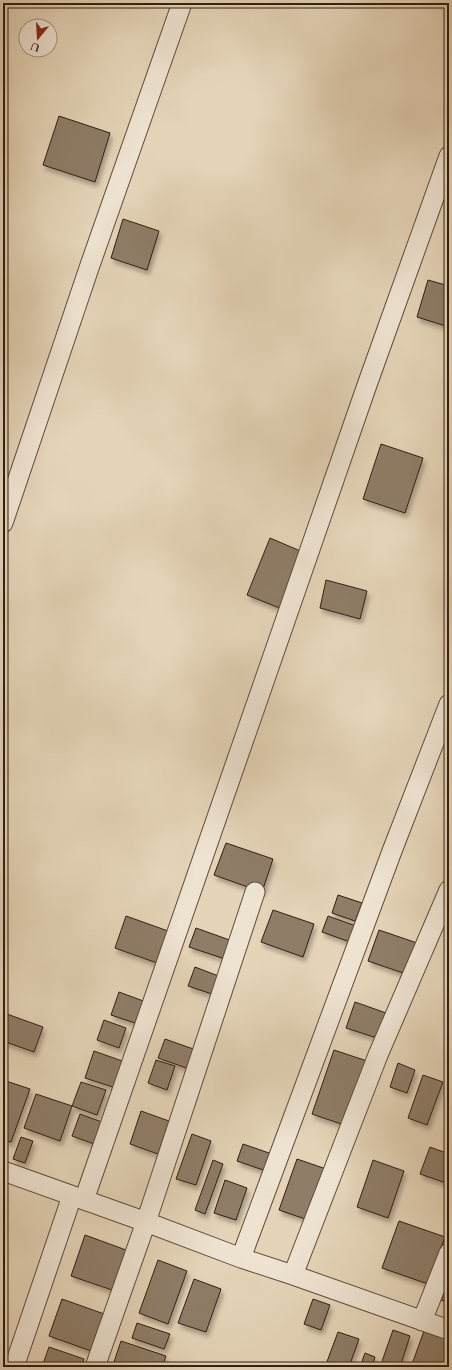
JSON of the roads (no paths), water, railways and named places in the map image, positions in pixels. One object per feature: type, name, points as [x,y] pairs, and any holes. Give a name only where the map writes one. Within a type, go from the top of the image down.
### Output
[{"type":"street","points":[[3,523],[89,268],[182,3]]},
{"type":"street","points":[[14,1367],[78,1198],[449,156]]},
{"type":"street","points":[[241,1258],[392,851],[449,704]]},
{"type":"street","points":[[293,1274],[376,1060],[449,890]]},
{"type":"street","points":[[95,1367],[146,1222],[255,892]]},
{"type":"street","points":[[3,1171],[241,1258],[293,1274],[449,1330]]},
{"type":"street","points":[[422,1321],[449,1253]]}]
